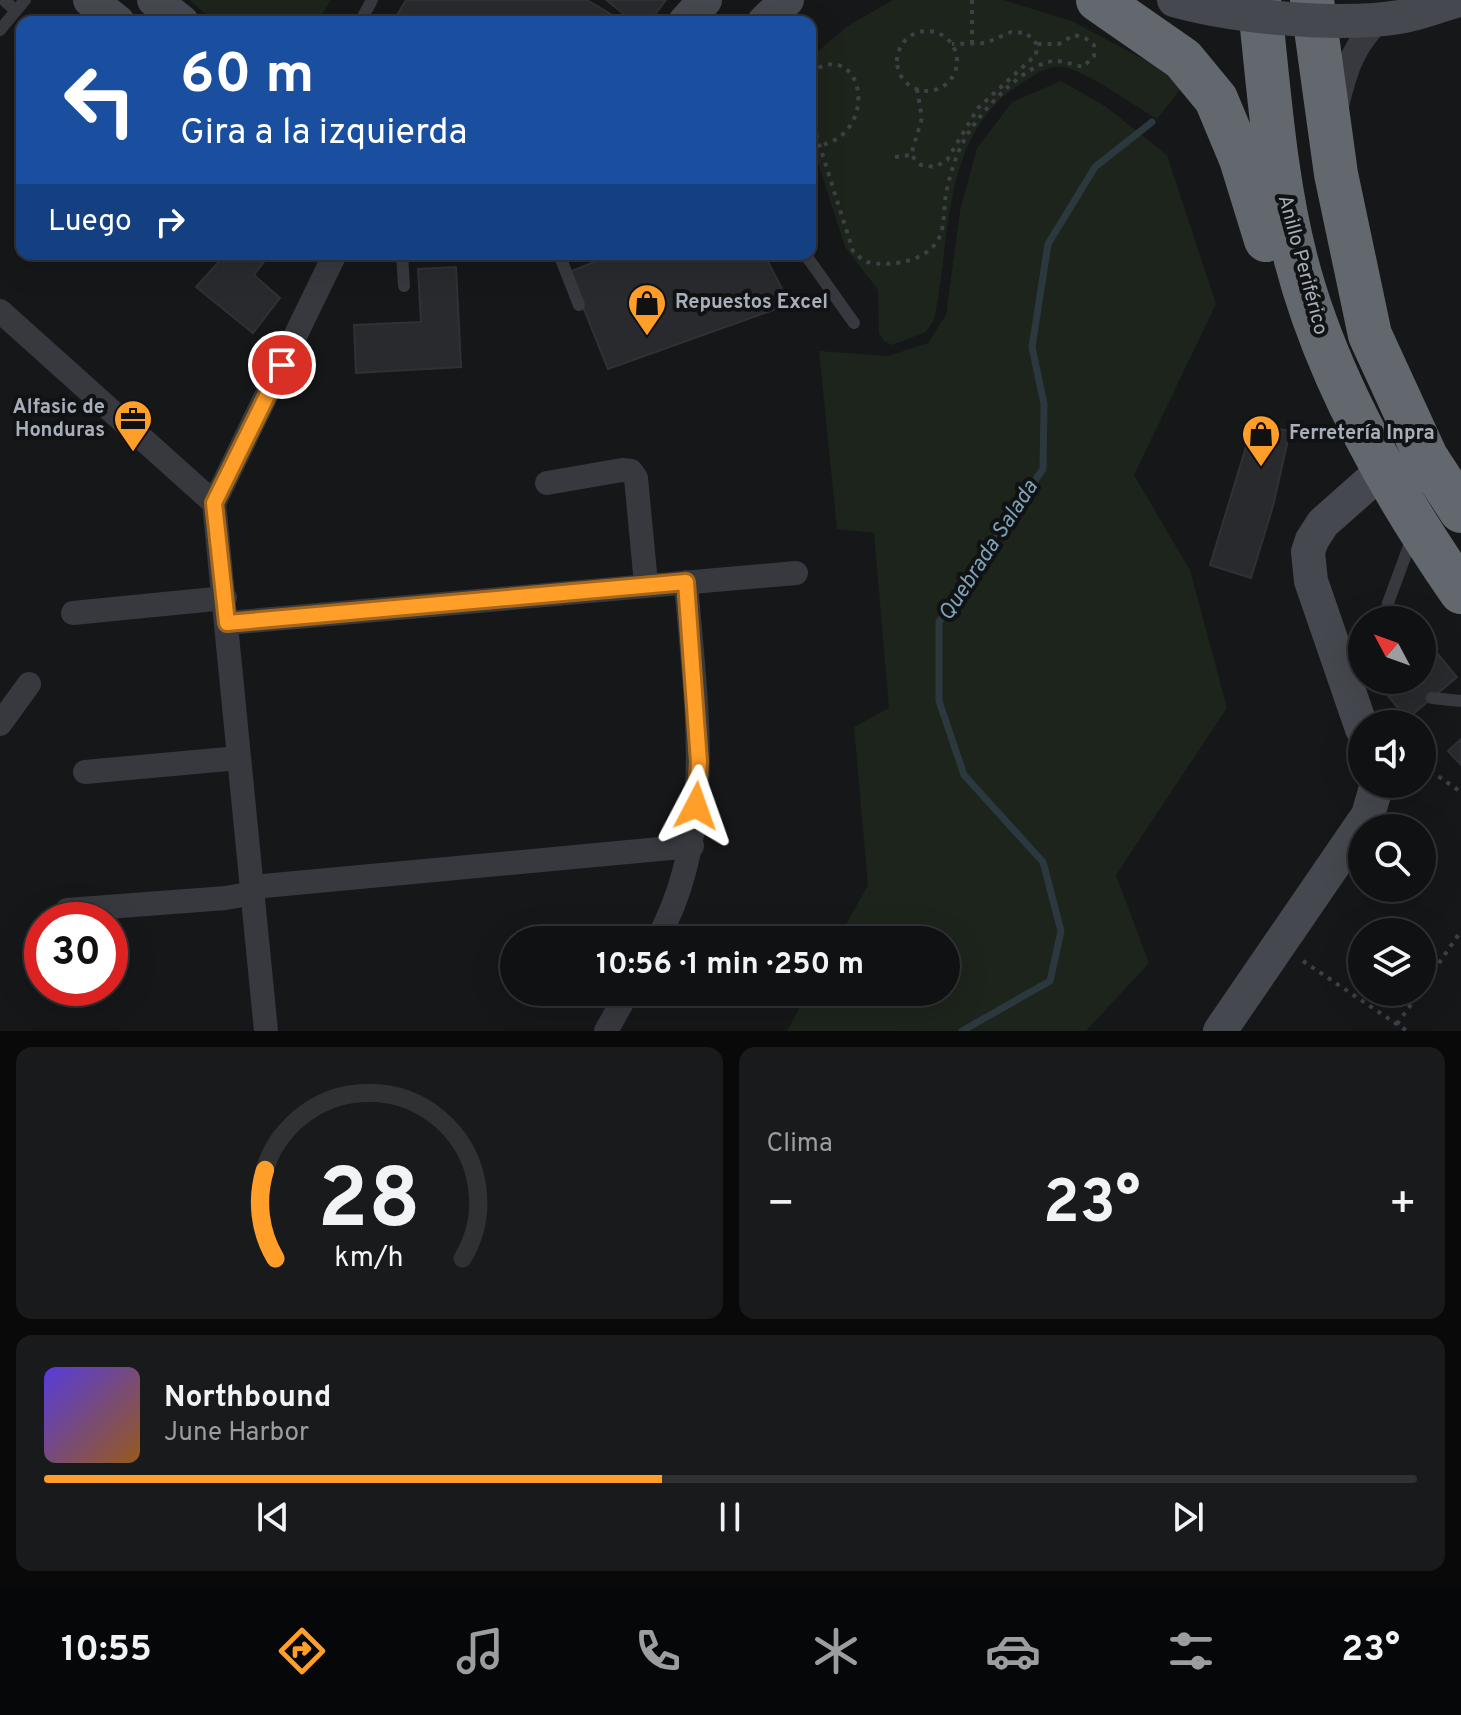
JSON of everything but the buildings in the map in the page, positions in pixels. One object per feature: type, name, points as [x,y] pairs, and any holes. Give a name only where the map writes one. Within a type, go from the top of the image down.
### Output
[{"type":"highway","points":[[1098,0],[1183,59],[1216,99],[1241,159],[1303,351],[1319,387],[1375,451]]},
{"type":"highway","name":"Anillo Periférico","points":[[1259,0],[1278,176],[1296,260],[1326,350],[1416,527],[1461,592]]},
{"type":"highway","points":[[1312,0],[1336,174],[1370,335],[1426,457],[1461,511]]},
{"type":"street","points":[[90,0],[110,16]]},
{"type":"street","points":[[154,0],[174,16]]},
{"type":"street","points":[[690,16],[705,0]]},
{"type":"street","points":[[770,16],[787,0]]},
{"type":"street","points":[[1174,0],[1269,17],[1348,22],[1401,17],[1458,0]]},
{"type":"street","points":[[1331,136],[1347,67],[1362,39],[1383,15],[1404,0]]},
{"type":"street","points":[[266,1031],[214,503],[332,260]]},
{"type":"street","points":[[0,311],[214,503]]},
{"type":"street","points":[[1355,710],[1311,581],[1308,552],[1323,523],[1375,451]]},
{"type":"street","points":[[547,483],[631,471],[636,478],[646,584]]},
{"type":"street","points":[[73,613],[226,610],[796,573]]},
{"type":"street","points":[[663,926],[676,899],[692,846],[699,762],[686,582]]},
{"type":"street","points":[[0,724],[29,684]]},
{"type":"street","points":[[85,772],[239,758]]},
{"type":"street","points":[[1220,1031],[1368,815],[1373,798]]},
{"type":"street","points":[[128,905],[226,898],[253,890],[692,846]]},
{"type":"street","points":[[606,1031],[620,1006]]},
{"type":"lane","points":[[0,30],[21,5],[4,0]]},
{"type":"lane","points":[[402,260],[404,286]]},
{"type":"lane","points":[[561,260],[579,305]]},
{"type":"lane","points":[[809,260],[854,323]]},
{"type":"lane","points":[[1388,606],[1416,527]]},
{"type":"lane","points":[[1432,698],[1461,701]]},
{"type":"path","points":[[972,0],[972,44]]},
{"type":"path","points":[[928,31],[945,37],[952,44],[957,62],[951,79],[935,90],[917,89],[901,76],[898,56],[901,46],[917,33],[928,31]]},
{"type":"path","points":[[816,136],[853,251],[864,261],[900,263],[920,257],[938,241],[955,161],[969,132],[985,110],[1006,89],[1036,68],[1054,61],[1083,67],[1094,56],[1094,45],[1074,35],[1059,44],[1037,44],[1026,33],[1011,32],[986,43],[952,44]]},
{"type":"path","points":[[911,155],[921,165],[935,167],[947,160],[978,108],[1026,66],[1036,55],[1037,44]]},
{"type":"path","points":[[816,68],[823,63],[836,63],[847,70],[857,85],[860,104],[854,119],[841,136],[819,147]]},
{"type":"path","points":[[911,155],[922,118],[917,89]]},
{"type":"path","points":[[895,157],[911,155]]},
{"type":"path","points":[[1436,775],[1461,792]]},
{"type":"path","points":[[1436,968],[1461,931]]},
{"type":"path","points":[[1279,944],[1407,1031]]},
{"type":"path","points":[[1397,1024],[1410,1006]]},
{"type":"shaded area","points":[[189,0],[331,0],[321,16],[208,16]]},
{"type":"shaded area","points":[[893,0],[1003,0],[1072,21],[1186,82],[1157,119],[1087,76],[1061,67],[1037,73],[995,104],[976,130],[954,190],[934,320],[926,332],[892,345],[884,341],[879,333],[878,290],[845,247],[816,157],[816,53],[846,27]]},
{"type":"shaded area","points":[[1061,81],[1105,106],[1167,155],[1216,304],[1134,475],[1190,570],[1227,708],[1116,875],[1149,963],[1086,1031],[787,1031],[800,1006],[960,1006],[960,926],[845,926],[868,885],[854,727],[889,708],[874,533],[837,529],[819,351],[888,356],[928,343],[946,315],[960,211],[977,148],[1012,102]]},
{"type":"waterway","name":"Quebrada Salada","points":[[962,1031],[1050,981],[1061,931],[1043,862],[964,775],[939,701],[939,622],[1043,469],[1044,404],[1032,347],[1048,244],[1095,167],[1152,122]]},
{"type":"place","name":"Repuestos Excel","points":[[647,337]]},
{"type":"place","name":"Alfasic de Honduras","points":[[133,453]]},
{"type":"place","name":"Ferretería Inpra","points":[[1261,468]]},
{"type":"route","points":[[282,365],[214,503],[227,623],[686,582],[699,762],[696,806]]}]
